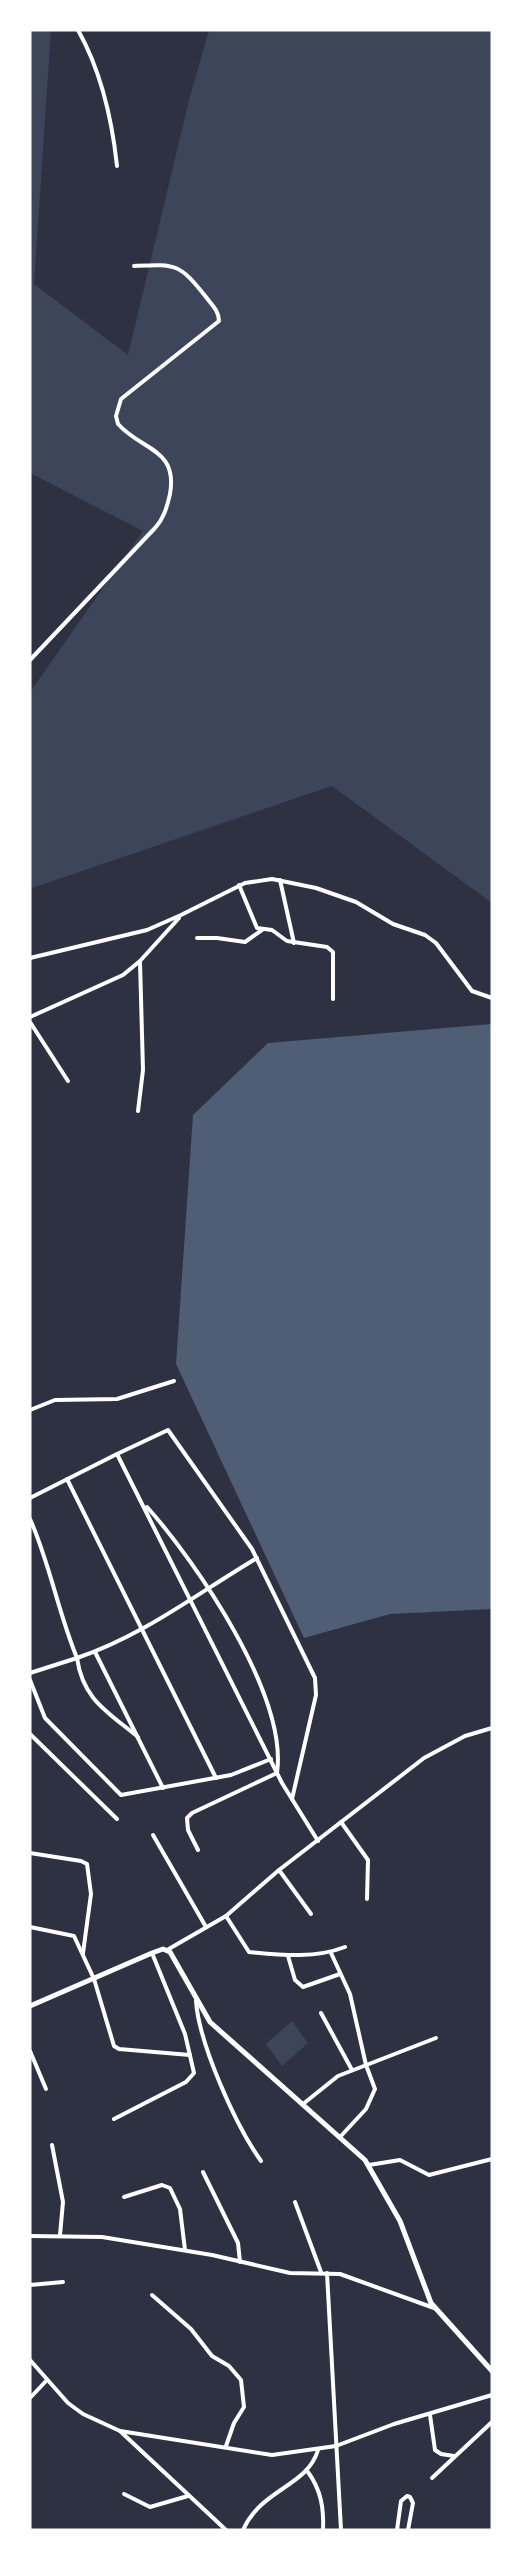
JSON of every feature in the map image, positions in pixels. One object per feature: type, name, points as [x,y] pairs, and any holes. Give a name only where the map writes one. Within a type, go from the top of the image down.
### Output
[{"type":"main road","points":[[30,2006],[152,1953],[166,1950],[175,1957],[196,2001],[220,2031],[369,2165],[400,2222],[434,2308],[492,2371]]},
{"type":"street","points":[[78,30],[98,74],[114,133],[117,166]]},
{"type":"street","points":[[30,660],[155,528],[165,513],[172,470],[160,454],[118,424],[116,416],[121,399],[219,321],[214,308],[183,269],[159,264],[134,266]]},
{"type":"street","points":[[30,958],[147,930],[255,879],[280,880],[316,888],[356,902],[393,924],[425,935],[436,943],[472,991],[492,998]]},
{"type":"street","points":[[280,880],[294,943]]},
{"type":"street","points":[[239,885],[254,925],[272,930],[294,943],[327,947],[333,952],[333,999]]},
{"type":"street","points":[[30,1017],[123,975],[140,961],[182,915]]},
{"type":"street","points":[[197,938],[245,942],[262,929]]},
{"type":"street","points":[[138,1111],[142,1070],[140,961]]},
{"type":"street","points":[[30,1022],[68,1081]]},
{"type":"street","points":[[30,1410],[55,1400],[117,1399],[174,1381]]},
{"type":"street","points":[[30,1498],[168,1430],[257,1558],[317,1686],[292,1800]]},
{"type":"street","points":[[117,1454],[277,1773],[318,1841]]},
{"type":"street","points":[[67,1479],[216,1778]]},
{"type":"street","points":[[143,1502],[188,1557],[208,1587],[271,1710],[279,1740],[277,1773]]},
{"type":"street","points":[[30,1519],[77,1658],[81,1683],[94,1699],[138,1737]]},
{"type":"street","points":[[30,1536],[36,1533]]},
{"type":"street","points":[[30,1673],[95,1652],[143,1631],[189,1599],[257,1558]]},
{"type":"street","points":[[95,1652],[163,1788]]},
{"type":"street","points":[[30,1680],[45,1718],[121,1795],[216,1778],[271,1759]]},
{"type":"street","points":[[166,1950],[226,1916],[279,1870],[404,1773],[444,1746],[492,1728]]},
{"type":"street","points":[[30,1734],[117,1819]]},
{"type":"street","points":[[198,1850],[186,1823],[192,1813],[277,1773]]},
{"type":"street","points":[[341,1822],[368,1860],[367,1899]]},
{"type":"street","points":[[153,1835],[206,1928]]},
{"type":"street","points":[[30,1853],[81,1861],[87,1864],[91,1894],[86,1941],[82,1954]]},
{"type":"street","points":[[279,1870],[310,1914]]},
{"type":"street","points":[[226,1916],[246,1950],[288,1956],[330,1953],[345,1947]]},
{"type":"street","points":[[30,1927],[71,1934],[94,1979],[114,2046],[119,2049],[190,2055]]},
{"type":"street","points":[[114,2119],[191,2078],[194,2068],[185,2034],[152,1953]]},
{"type":"street","points":[[330,1953],[350,1994],[375,2094],[360,2116],[340,2137]]},
{"type":"street","points":[[288,1956],[295,1980],[303,1987],[340,1974]]},
{"type":"street","points":[[196,2001],[200,2032],[245,2139],[261,2161]]},
{"type":"street","points":[[321,2013],[352,2070]]},
{"type":"street","points":[[303,2105],[333,2079],[436,2038]]},
{"type":"street","points":[[30,2051],[45,2089]]},
{"type":"street","points":[[52,2145],[63,2202],[60,2235]]},
{"type":"street","points":[[369,2165],[400,2160],[429,2175],[492,2159]]},
{"type":"street","points":[[203,2172],[238,2243],[240,2262]]},
{"type":"street","points":[[124,2197],[162,2185],[170,2188],[180,2209],[185,2250]]},
{"type":"street","points":[[294,2202],[321,2272]]},
{"type":"street","points":[[30,2236],[102,2237],[185,2250],[290,2273],[327,2273],[349,2277],[434,2308]]},
{"type":"street","points":[[327,2273],[341,2530]]},
{"type":"street","points":[[30,2285],[63,2283]]},
{"type":"street","points":[[152,2295],[191,2329],[212,2356],[229,2366],[241,2380],[244,2407],[234,2423],[226,2446]]},
{"type":"street","points":[[30,2360],[47,2380],[83,2414],[120,2431],[272,2455],[336,2446],[394,2424],[492,2395]]},
{"type":"street","points":[[30,2398],[47,2380]]},
{"type":"street","points":[[430,2415],[435,2450],[441,2454],[455,2456]]},
{"type":"street","points":[[432,2478],[492,2421]]},
{"type":"street","points":[[120,2431],[226,2530]]},
{"type":"street","points":[[243,2530],[247,2520],[270,2495],[308,2472],[318,2450]]},
{"type":"street","points":[[308,2472],[318,2487],[324,2512],[323,2530]]},
{"type":"street","points":[[124,2493],[150,2507],[189,2495]]},
{"type":"street","points":[[397,2530],[401,2501],[410,2496],[413,2503],[408,2530]]},
{"type":"shaded area","points":[[30,30],[51,30],[34,284],[128,355],[190,96],[209,30],[492,30],[492,903],[332,786],[32,888],[30,885],[30,692],[143,531],[30,473]]},
{"type":"shaded area","points":[[492,1024],[492,1609],[390,1614],[304,1638],[176,1364],[193,1115],[268,1043]]},
{"type":"shaded area","points":[[292,2021],[308,2043],[282,2066],[266,2044]]}]
